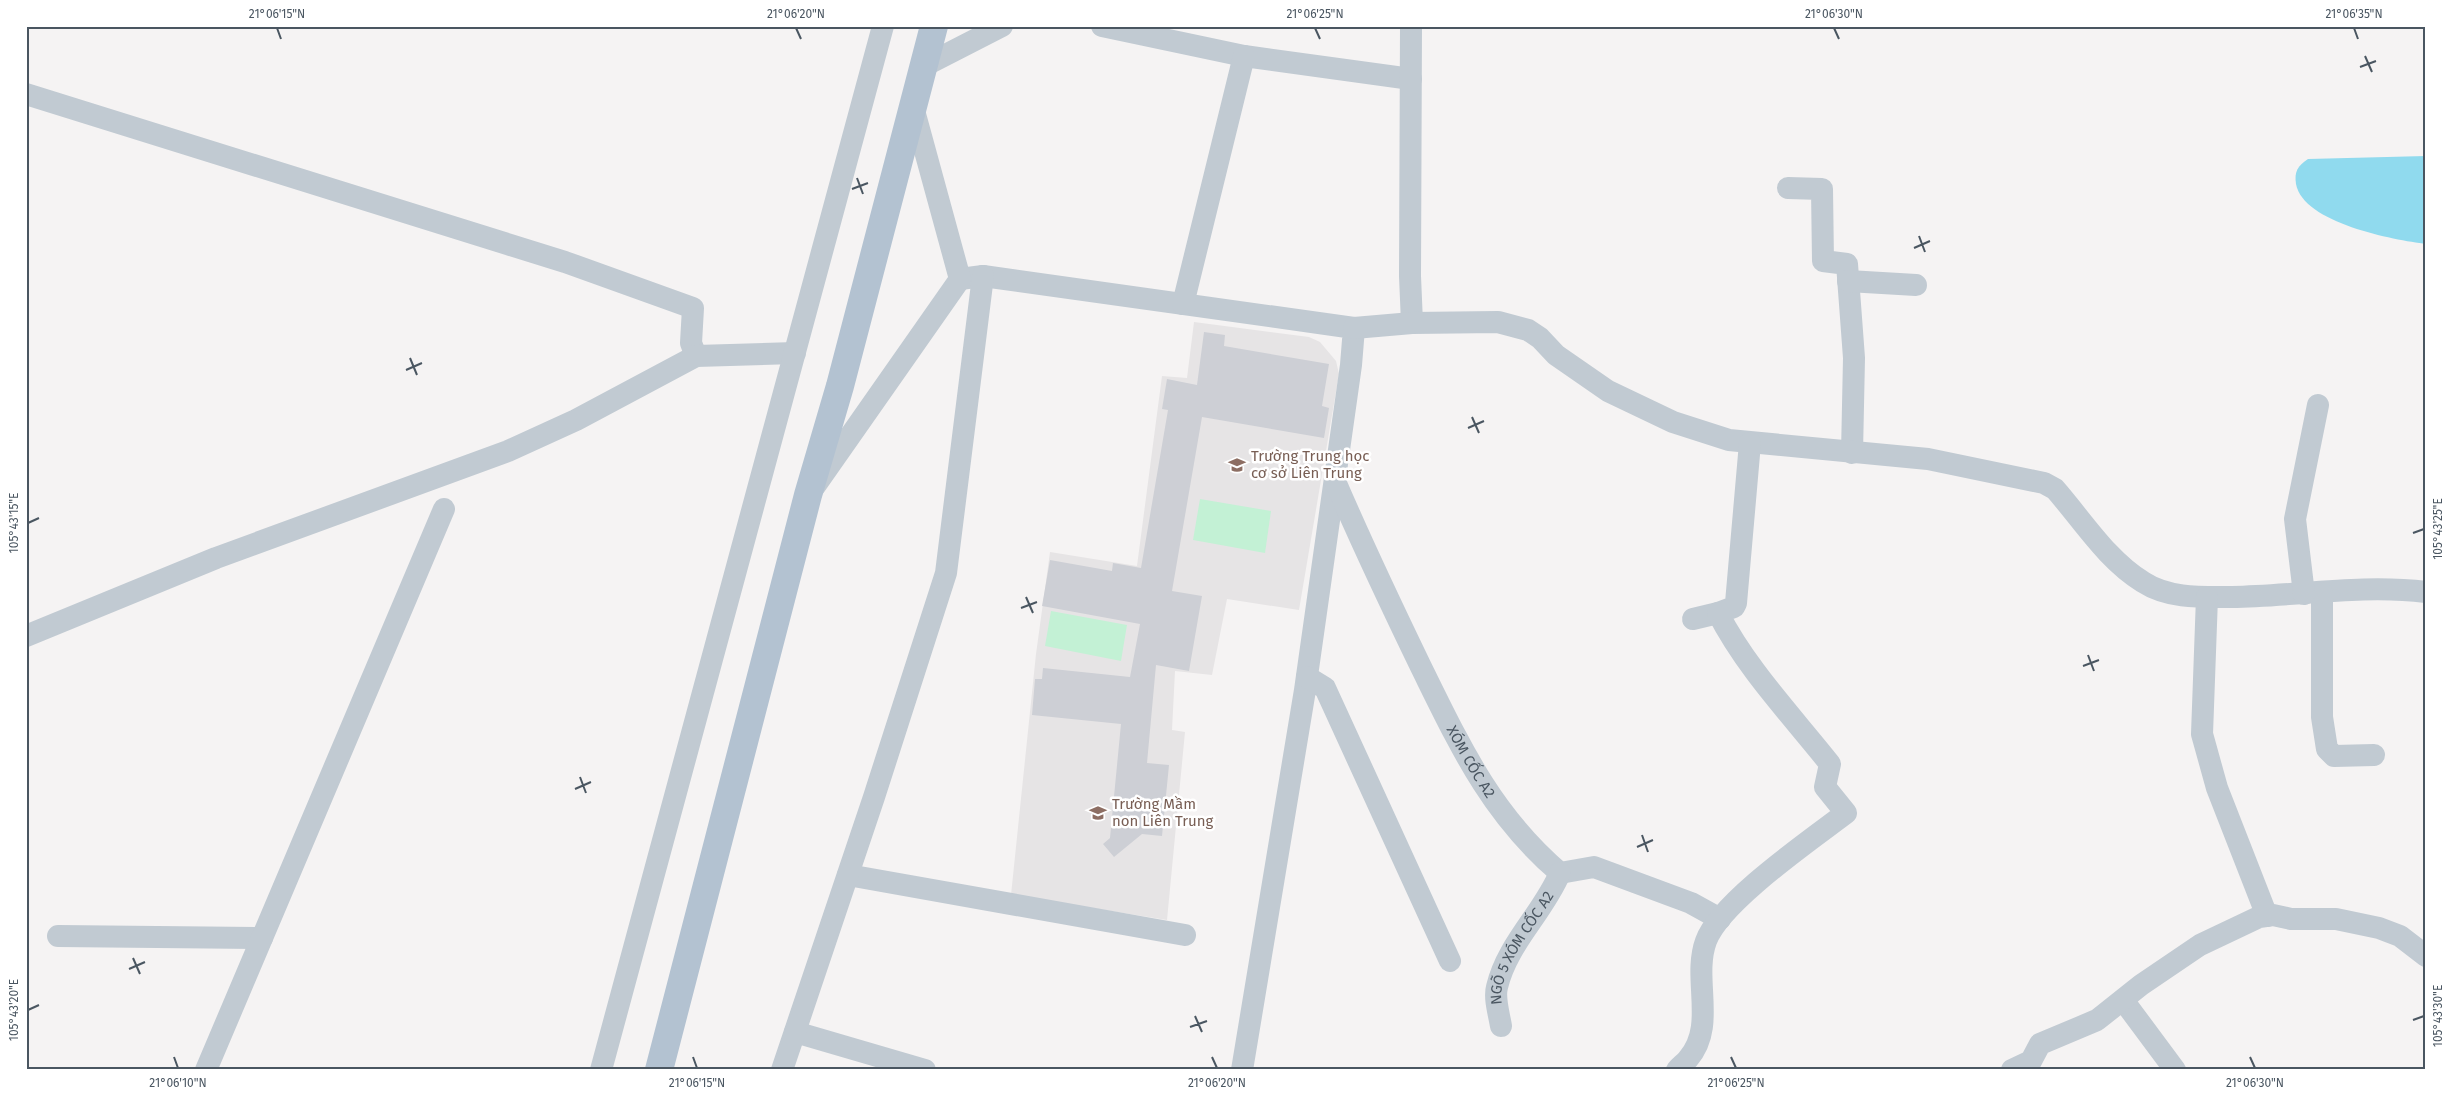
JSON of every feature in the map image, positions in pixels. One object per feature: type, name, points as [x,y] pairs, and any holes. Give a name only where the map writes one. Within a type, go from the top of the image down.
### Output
[{"type":"main road","points":[[659,1070],[808,495],[840,386],[934,26]]},
{"type":"street","points":[[601,1070],[883,26]]},
{"type":"street","points":[[922,67],[1002,26]]},
{"type":"street","points":[[1102,26],[1244,56],[1411,79]]},
{"type":"street","points":[[1411,26],[1412,153],[1410,276],[1412,323]]},
{"type":"street","points":[[1183,304],[1244,56]]},
{"type":"street","points":[[26,94],[565,262],[693,308],[691,343],[696,356]]},
{"type":"street","points":[[913,107],[960,278]]},
{"type":"street","points":[[1788,188],[1822,190],[1823,261],[1846,264],[1854,358],[1852,453]]},
{"type":"street","points":[[782,1070],[848,875],[946,573],[983,276]]},
{"type":"street","points":[[960,278],[983,276],[1354,328],[1412,323],[1498,322],[1528,330],[1540,338],[1556,355],[1608,391],[1673,422],[1729,440],[1928,459],[2044,483],[2055,489],[2112,557],[2144,583],[2164,591],[2207,597],[2313,594],[2363,590],[2426,592]]},
{"type":"street","points":[[808,495],[960,278]]},
{"type":"street","points":[[1848,281],[1916,286]]},
{"type":"street","points":[[1242,1070],[1307,677],[1351,365],[1354,328]]},
{"type":"street","points":[[26,636],[216,558],[508,451],[576,420],[696,356],[795,354]]},
{"type":"street","points":[[2318,405],[2295,519],[2313,594],[2322,717],[2327,749],[2334,756],[2374,755]]},
{"type":"street","points":[[1693,619],[1718,614],[1734,607],[1736,603],[1750,443]]},
{"type":"street","name":"XÓM CỐC A2","points":[[1335,480],[1371,564],[1465,754],[1492,800],[1514,827],[1560,873]]},
{"type":"street","points":[[206,1070],[444,509]]},
{"type":"street","points":[[2207,597],[2202,734],[2217,788],[2267,916]]},
{"type":"street","points":[[1677,1070],[1689,1059],[1698,1041],[1704,1011],[1701,985],[1706,941],[1720,919],[1778,865],[1846,813],[1825,787],[1830,764],[1760,676],[1718,614]]},
{"type":"street","points":[[1307,677],[1325,688],[1450,961]]},
{"type":"street","points":[[1560,873],[1594,867],[1691,903],[1720,919]]},
{"type":"street","name":"NGÕ 5 XÓM CỐC A2","points":[[1501,1026],[1496,989],[1512,950],[1554,886],[1560,873]]},
{"type":"street","points":[[848,875],[1185,934]]},
{"type":"street","points":[[2012,1070],[2031,1061],[2040,1044],[2097,1020],[2140,984],[2200,945],[2242,924],[2267,916],[2291,919],[2336,919],[2379,928],[2400,936],[2426,956]]},
{"type":"street","points":[[58,936],[262,938]]},
{"type":"street","points":[[2123,1000],[2175,1070]]},
{"type":"street","points":[[795,1032],[925,1070]]},
{"type":"shaded area","name":"Trường Trung học cơ sở Liên Trung","points":[[1194,322],[1309,337],[1320,342],[1336,361],[1339,374],[1299,610],[1227,599],[1212,675],[1175,671],[1172,730],[1185,732],[1167,920],[1011,895],[1036,654],[1050,552],[1137,566],[1162,376],[1187,378]]},
{"type":"green space","points":[[1200,499],[1271,511],[1265,553],[1193,540]]},
{"type":"green space","points":[[1051,611],[1127,625],[1121,661],[1045,646]]},
{"type":"water","points":[[2426,156],[2426,244],[2373,234],[2332,219],[2315,209],[2302,198],[2296,184],[2298,169],[2308,159]]},
{"type":"building","points":[[1204,332],[1225,335],[1224,346],[1329,364],[1322,406],[1329,408],[1324,438],[1202,417],[1172,591],[1202,596],[1189,671],[1156,665],[1147,763],[1169,765],[1162,836],[1142,834],[1114,857],[1103,844],[1110,838],[1121,724],[1032,715],[1035,679],[1042,679],[1043,668],[1130,677],[1140,624],[1042,606],[1050,560],[1112,571],[1113,563],[1141,568],[1168,410],[1162,409],[1167,379],[1197,385]]},
{"type":"place","name":"Trường Trung học cơ sở Liên Trung","points":[[1237,465]]},
{"type":"place","name":"Trường Mầm non Liên Trung","points":[[1098,813]]}]
